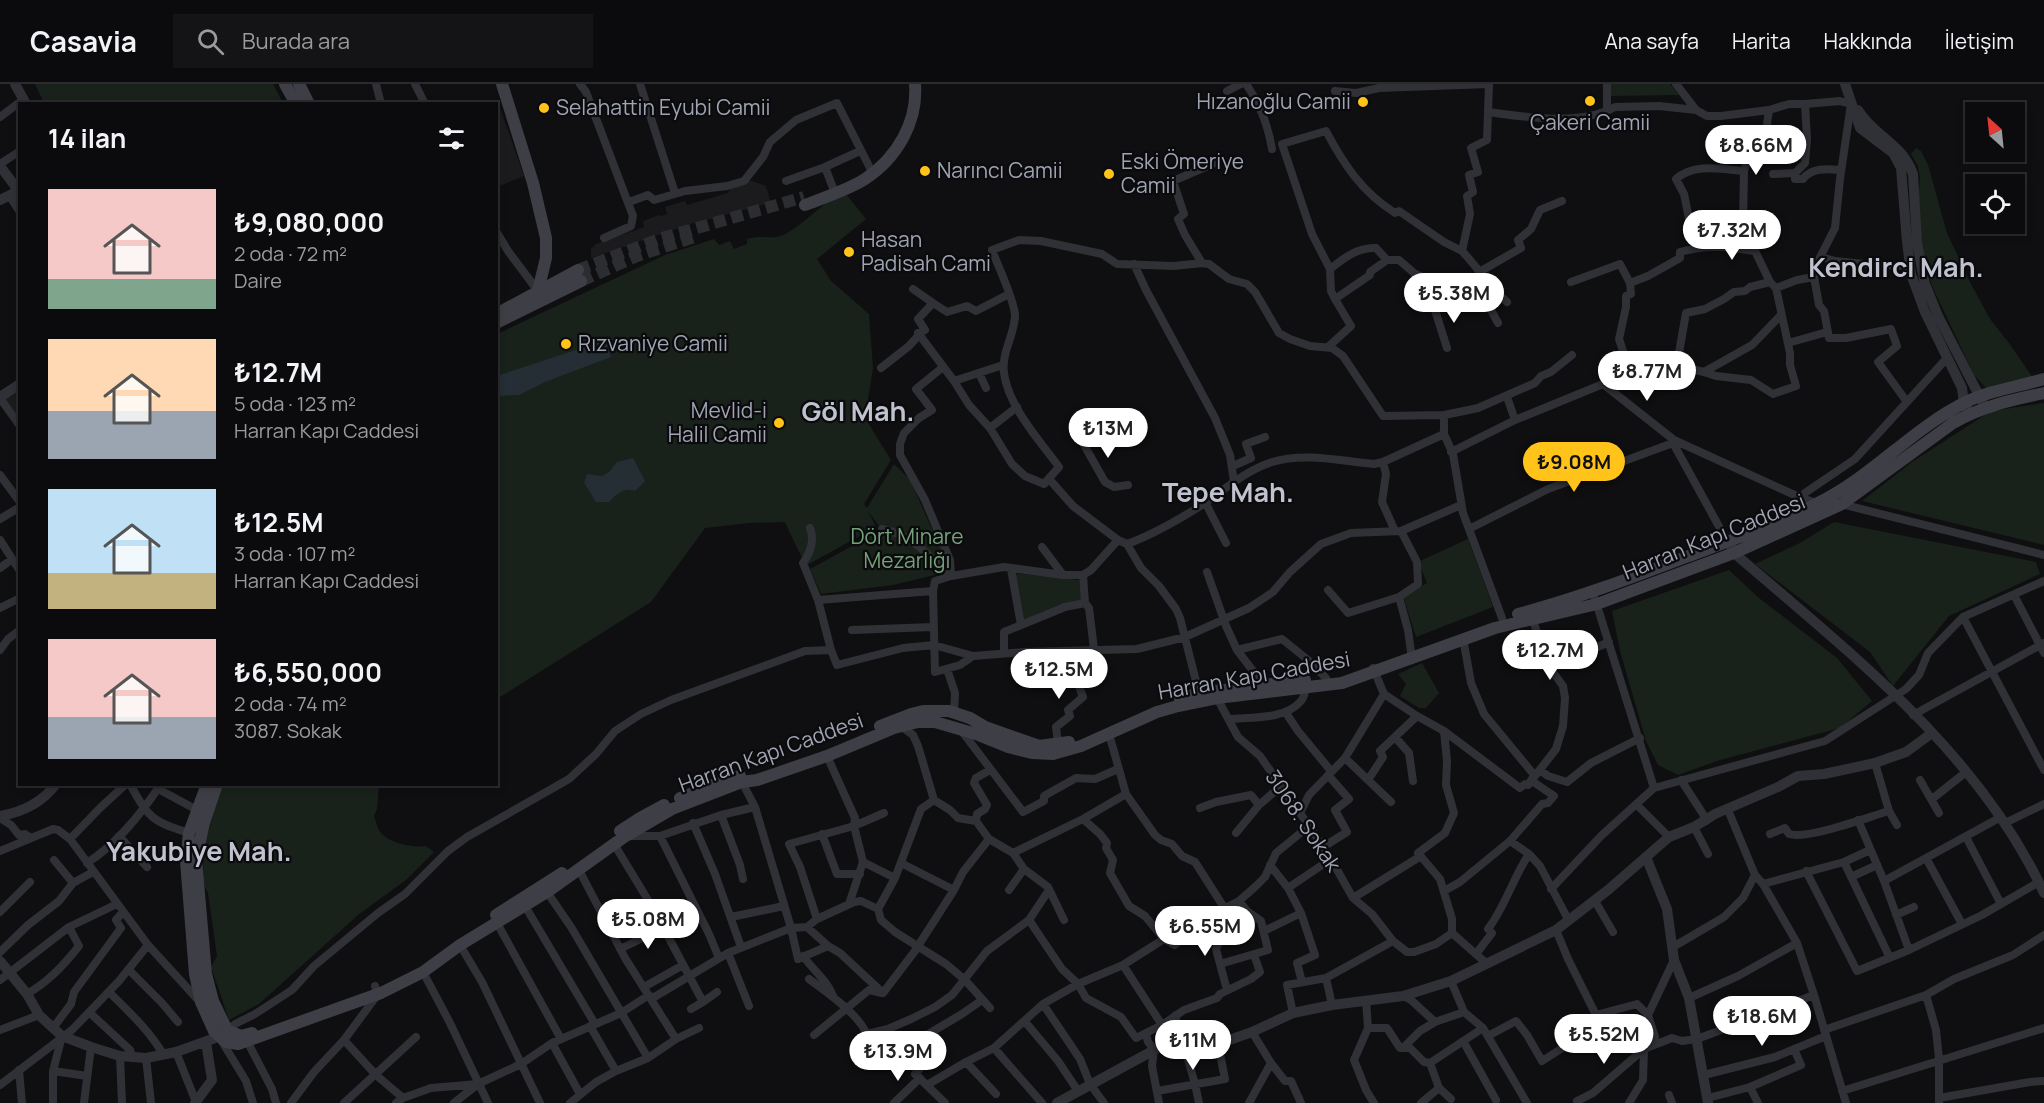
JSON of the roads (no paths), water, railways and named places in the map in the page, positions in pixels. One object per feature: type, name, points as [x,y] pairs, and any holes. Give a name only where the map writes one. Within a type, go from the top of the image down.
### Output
[{"type":"main road","points":[[285,84],[295,102]]},
{"type":"main road","points":[[298,84],[308,102]]},
{"type":"main road","points":[[502,84],[533,183],[546,238],[546,258],[538,291]]},
{"type":"main road","points":[[911,84],[909,111],[883,154],[870,168],[805,201],[864,180],[888,160],[906,132],[915,112],[915,84]]},
{"type":"main road","points":[[498,312],[538,291],[580,276],[498,322]]},
{"type":"main road","name":"Harran Kapı Caddesi","points":[[223,1034],[241,1036],[377,990],[445,950],[657,808],[728,779],[764,772],[923,711],[954,713],[970,718],[985,727],[1039,746],[1059,744],[1140,712],[1199,693],[1374,670],[1463,631],[1592,590],[1727,541],[1816,504],[1847,487],[1926,428],[1967,408],[2044,379]]},
{"type":"main road","name":"Harran Kapı Caddesi","points":[[1982,402],[2044,393]]},
{"type":"main road","name":"Harran Kapı Caddesi","points":[[247,1041],[423,972],[460,945],[547,892],[619,840],[672,809],[742,782],[757,780],[827,756],[901,726],[918,722],[935,722],[961,729],[1008,747],[1032,753],[1053,754],[1081,746],[1157,712],[1217,698],[1342,683],[1463,638],[1532,618],[1597,604],[1734,553],[1842,504],[1953,423],[1967,408]]},
{"type":"main road","points":[[206,786],[189,833],[186,861],[195,974],[201,1002],[223,1034]]},
{"type":"main road","points":[[216,786],[204,823],[196,859],[206,974],[226,1042],[238,1044],[247,1041]]},
{"type":"street","points":[[15,84],[25,101]]},
{"type":"street","points":[[376,84],[380,102]]},
{"type":"street","points":[[415,84],[424,102]]},
{"type":"street","points":[[580,84],[586,92],[633,216],[630,226],[604,238]]},
{"type":"street","points":[[640,84],[675,193]]},
{"type":"street","points":[[1227,91],[1244,84],[1258,101],[1270,134],[1272,149]]},
{"type":"street","points":[[1335,91],[1356,93],[1379,88],[1489,84],[1487,140],[1471,148],[1478,172],[1469,175],[1473,192],[1467,196],[1470,214],[1462,250]]},
{"type":"street","points":[[1607,84],[1607,111]]},
{"type":"street","points":[[1676,84],[1696,110]]},
{"type":"street","points":[[1845,84],[1860,128],[1893,153],[1901,168],[1910,266],[1921,302],[1962,388],[1967,408]]},
{"type":"street","points":[[1488,112],[1539,119],[1596,115],[1615,107],[1659,106],[1696,110],[1707,116],[1721,116],[1769,110],[1789,104],[1840,101],[1851,104],[1857,108],[1864,121],[1897,147],[1910,165],[1919,259],[1925,284],[1938,316],[1982,402]]},
{"type":"street","points":[[629,202],[648,195],[654,200],[675,193],[727,186],[744,181],[763,157],[770,142],[796,120],[837,103],[870,168]]},
{"type":"street","points":[[1773,174],[1795,173],[1805,163],[1807,139],[1805,104]]},
{"type":"street","points":[[1851,104],[1835,228],[1815,267],[1814,277],[1819,305],[1824,311],[1829,338],[1846,338],[1890,329],[1898,346],[1878,362],[1907,402]]},
{"type":"street","points":[[0,117],[18,105]]},
{"type":"street","points":[[1725,247],[1730,231],[1743,223],[1744,171],[1750,153],[1763,153],[1769,110]]},
{"type":"street","points":[[1328,347],[1351,326],[1335,299],[1330,269],[1312,234],[1282,144],[1326,131],[1343,163],[1381,204],[1395,213],[1399,211],[1444,242],[1462,250],[1481,271],[1492,289],[1507,302]]},
{"type":"street","points":[[786,181],[860,151]]},
{"type":"street","points":[[12,194],[0,165],[18,152]]},
{"type":"street","points":[[1202,263],[1178,219],[1184,214],[1173,181],[1217,162]]},
{"type":"street","points":[[825,167],[833,188]]},
{"type":"street","points":[[1695,248],[1684,194],[1676,178],[1700,168],[1744,171]]},
{"type":"street","points":[[1795,173],[1795,179],[1803,179],[1808,173],[1825,169],[1841,170]]},
{"type":"street","points":[[1481,271],[1521,248],[1518,240],[1531,230],[1540,210],[1562,201]]},
{"type":"street","points":[[498,234],[538,291]]},
{"type":"street","points":[[919,335],[969,405],[990,428],[1009,460],[1020,473],[1044,484],[1050,480],[1059,467],[1011,398],[1004,375],[1003,365],[1015,315],[992,250],[1019,240],[1041,241],[1078,248],[1102,254],[1116,264],[1174,266],[1209,264],[1229,279],[1247,284],[1255,292],[1279,333],[1310,346],[1328,347],[1343,356],[1383,416],[1444,415],[1478,408],[1535,383],[1541,376],[1551,372],[1572,355]]},
{"type":"street","points":[[1571,282],[1620,264],[1630,283],[1631,294],[1626,296],[1619,339],[1625,357],[1651,357],[1716,376],[1751,380],[1773,394],[1796,386],[1773,285],[1755,251],[1713,246],[1695,248],[1680,252],[1680,258],[1630,283]]},
{"type":"street","points":[[1330,269],[1348,255],[1368,248],[1376,248],[1387,260]]},
{"type":"street","points":[[1821,257],[1834,261],[1910,266]]},
{"type":"street","points":[[1335,299],[1370,276],[1370,272],[1387,260],[1399,260],[1414,273],[1429,280],[1437,280],[1454,297]]},
{"type":"street","points":[[1134,264],[1215,418],[1233,466],[1234,482]]},
{"type":"street","points":[[1677,364],[1686,313],[1705,309],[1734,292],[1744,291],[1750,287],[1814,277]]},
{"type":"street","points":[[913,289],[947,312],[967,306],[976,311],[1009,294]]},
{"type":"street","points":[[1447,348],[1434,307],[1454,297],[1476,292],[1491,310],[1498,323]]},
{"type":"street","points":[[881,368],[909,346],[919,335],[918,333],[925,330],[918,319],[933,303]]},
{"type":"street","points":[[1704,372],[1752,345],[1781,315]]},
{"type":"street","points":[[1788,343],[1827,333]]},
{"type":"street","points":[[1799,497],[1855,459],[1947,358]]},
{"type":"street","points":[[954,381],[1003,365]]},
{"type":"street","points":[[943,367],[916,389],[933,410],[920,418],[904,433],[900,444],[900,455],[925,500],[950,560],[951,576]]},
{"type":"street","points":[[979,373],[986,388]]},
{"type":"street","points":[[1452,452],[1515,420],[1603,384],[1674,441],[1816,504],[1842,504],[2044,555]]},
{"type":"street","points":[[18,385],[0,398],[18,423]]},
{"type":"street","points":[[1507,397],[1515,420]]},
{"type":"street","points":[[990,428],[1017,407]]},
{"type":"street","points":[[1444,415],[1444,434],[1452,452],[1461,505],[1502,618]]},
{"type":"street","points":[[1127,544],[1148,537],[1234,482],[1273,462],[1307,458],[1374,464],[1444,434]]},
{"type":"street","points":[[1233,466],[1251,458],[1246,444],[1264,436]]},
{"type":"street","points":[[1468,529],[1548,489],[1674,441]]},
{"type":"street","points":[[1674,441],[1734,553],[1897,696],[1932,733],[2003,820],[2044,893]]},
{"type":"street","points":[[1083,443],[1105,482],[1114,487],[1128,485]]},
{"type":"street","points":[[1328,590],[1348,613],[1399,597],[1418,584],[1417,562],[1383,502],[1386,474],[1383,462]]},
{"type":"street","points":[[0,475],[18,499]]},
{"type":"street","points":[[1050,480],[1073,506],[1118,540],[1127,544],[1142,568],[1176,609],[1199,693]]},
{"type":"street","points":[[1205,502],[1226,543]]},
{"type":"street","points":[[810,528],[813,536],[810,554],[803,563],[818,600],[837,665],[903,648],[934,645],[973,656],[1094,649],[1137,649],[1185,637],[1250,608],[1273,592],[1290,572],[1321,544],[1351,533],[1398,531],[1461,505]]},
{"type":"street","points":[[2,515],[18,508]]},
{"type":"street","points":[[882,529],[894,531],[916,543],[951,576]]},
{"type":"street","points":[[0,540],[18,569]]},
{"type":"street","points":[[973,656],[960,665],[935,672],[933,591],[935,581],[1004,567],[1063,575],[1083,575],[1091,570],[1118,540]]},
{"type":"street","points":[[1042,547],[1063,575]]},
{"type":"street","points":[[0,568],[11,560]]},
{"type":"street","points":[[1011,569],[1021,625]]},
{"type":"street","points":[[1207,572],[1214,596],[1237,650],[1263,684]]},
{"type":"street","points":[[1083,575],[1085,603],[1089,608],[1094,649]]},
{"type":"street","points":[[1551,889],[1602,835],[1654,788],[1825,741],[1906,689],[1919,675],[1928,653],[1962,617],[2044,581]]},
{"type":"street","points":[[1592,590],[1654,788]]},
{"type":"street","points":[[818,600],[933,591]]},
{"type":"street","points":[[1913,715],[2043,647],[2014,596]]},
{"type":"street","points":[[1399,597],[1411,652]]},
{"type":"street","points":[[0,608],[18,598]]},
{"type":"street","points":[[1004,653],[1004,632],[1065,607],[1085,603]]},
{"type":"street","points":[[1962,617],[2044,770]]},
{"type":"street","points":[[1374,670],[1384,694],[1444,731],[1520,788],[1535,776],[1556,749],[1563,726],[1565,698],[1563,686],[1550,668],[1532,618]]},
{"type":"street","points":[[852,630],[933,627]]},
{"type":"street","points":[[0,650],[8,639],[18,632]]},
{"type":"street","points":[[1444,891],[1461,882],[1510,841],[1542,804],[1548,803],[1554,796],[1484,714],[1471,683],[1463,638]]},
{"type":"street","points":[[1237,650],[1282,639],[1326,678]]},
{"type":"street","points":[[1550,668],[1609,642]]},
{"type":"street","points":[[0,961],[27,994],[39,1015],[58,1032],[91,1047],[120,1056],[146,1059],[206,1042],[223,1034],[235,1024],[292,990],[314,966],[378,913],[405,894],[448,852],[467,837],[569,779],[596,754],[615,731],[641,714],[671,700],[805,651],[831,650]]},
{"type":"street","points":[[1059,744],[1056,727],[1070,716],[1068,710],[1083,697],[1066,651]]},
{"type":"street","points":[[947,669],[955,693],[954,713]]},
{"type":"street","points":[[1229,718],[1257,717],[1286,712],[1302,700],[1306,688]]},
{"type":"street","points":[[1300,813],[1309,795],[1345,758],[1384,694]]},
{"type":"street","name":"3068. Sokak","points":[[1217,698],[1239,737],[1260,756],[1309,826],[1353,898],[1372,914],[1393,941]]},
{"type":"street","points":[[1286,712],[1349,799],[1335,810],[1347,832],[1323,847]]},
{"type":"street","points":[[1368,780],[1383,757],[1380,751],[1417,716]]},
{"type":"street","points":[[901,726],[913,735],[918,746],[934,800],[951,810],[958,818],[976,821]]},
{"type":"street","points":[[961,729],[1023,812],[1044,801],[1044,796],[1076,778],[1095,779],[1118,769]]},
{"type":"street","points":[[1353,898],[1420,854],[1445,833],[1454,813],[1446,784],[1447,761],[1444,731]]},
{"type":"street","points":[[1057,1103],[1169,1042],[1218,1044],[1252,1032],[1293,1013],[1332,1005],[1403,996],[1451,981],[1556,930],[1595,901],[1669,837],[1798,776],[1824,774],[1875,763],[1906,752],[1932,733]]},
{"type":"street","points":[[1109,734],[1126,794],[1155,835],[1172,844],[1182,856],[1196,862],[1225,909]]},
{"type":"street","points":[[1395,737],[1409,753],[1413,781]]},
{"type":"street","points":[[1535,776],[1548,776],[1567,782],[1591,763],[1640,738]]},
{"type":"street","points":[[827,756],[855,818],[854,826],[863,862],[849,904]]},
{"type":"street","points":[[1345,758],[1391,802]]},
{"type":"street","points":[[1875,763],[1889,811],[1897,825]]},
{"type":"street","points":[[990,770],[976,778],[974,783],[987,805],[977,814],[976,821],[989,839],[1013,853],[1024,868],[1049,890],[1064,920]]},
{"type":"street","points":[[1932,799],[1966,772]]},
{"type":"street","points":[[1681,780],[1706,821]]},
{"type":"street","points":[[1920,780],[1939,813]]},
{"type":"street","points":[[742,782],[755,807],[798,959],[828,946]]},
{"type":"street","points":[[0,817],[38,803],[54,786]]},
{"type":"street","points":[[70,839],[106,802],[126,786]]},
{"type":"street","points":[[129,786],[144,810],[163,825],[189,833]]},
{"type":"street","points":[[87,862],[101,854],[144,810],[159,786],[171,796],[196,810]]},
{"type":"street","points":[[1236,833],[1258,805],[1280,787]]},
{"type":"street","points":[[1013,853],[1083,819],[1126,794]]},
{"type":"street","points":[[1200,808],[1216,802],[1251,795],[1258,805]]},
{"type":"street","points":[[934,800],[921,809],[895,878],[878,909],[881,920],[895,933],[946,964],[965,980],[990,1008]]},
{"type":"street","points":[[1884,881],[1966,837],[2044,804]]},
{"type":"street","points":[[1637,805],[1669,837]]},
{"type":"street","points":[[703,1002],[619,840],[660,836],[693,823],[755,807]]},
{"type":"street","points":[[1728,810],[1755,875],[1763,884],[1797,943],[1815,995],[1846,1103]]},
{"type":"street","points":[[1770,834],[1785,828],[1789,834],[1795,836],[1833,829],[1889,811]]},
{"type":"street","points":[[817,919],[800,867],[789,844],[854,826],[884,813]]},
{"type":"street","points":[[721,815],[740,866],[742,879]]},
{"type":"street","points":[[0,817],[11,825],[18,835],[25,834],[31,837]]},
{"type":"street","points":[[1083,819],[1107,843],[1106,848],[1113,860],[1110,873],[1129,906],[1145,916],[1164,939],[1175,945],[1210,916],[1239,901],[1265,877],[1276,853],[1309,826]]},
{"type":"street","points":[[1858,820],[1884,881],[1909,950]]},
{"type":"street","points":[[693,823],[715,874],[741,947]]},
{"type":"street","points":[[1694,827],[1708,854]]},
{"type":"street","points":[[0,851],[53,829],[70,839],[148,945],[201,1002]]},
{"type":"street","points":[[822,834],[837,874],[860,874]]},
{"type":"street","points":[[119,836],[147,867]]},
{"type":"street","points":[[660,836],[709,934],[718,958]]},
{"type":"street","points":[[1966,837],[2001,904]]},
{"type":"street","points":[[883,993],[918,947],[963,872],[989,839]]},
{"type":"street","points":[[1510,841],[1529,854],[1540,866],[1569,921]]},
{"type":"street","points":[[1763,884],[1844,862],[1870,850]]},
{"type":"street","points":[[1420,854],[1440,879],[1452,919],[1452,933],[1486,963]]},
{"type":"street","points":[[1476,954],[1492,933],[1488,929],[1496,919],[1516,872],[1529,854]]},
{"type":"street","points":[[1646,857],[1667,909],[1674,960],[1689,998],[1708,1101],[1750,1087],[1801,1065],[1794,1049]]},
{"type":"street","points":[[1926,858],[1962,924]]},
{"type":"street","points":[[1288,888],[1331,859]]},
{"type":"street","points":[[54,860],[73,883]]},
{"type":"street","points":[[863,862],[895,878]]},
{"type":"street","points":[[901,862],[954,890]]},
{"type":"street","points":[[1844,862],[1889,956]]},
{"type":"street","points":[[1270,865],[1288,888],[1301,913],[1315,955],[1297,963],[1302,982]]},
{"type":"street","points":[[1851,877],[1877,865]]},
{"type":"street","points":[[1009,890],[1024,868]]},
{"type":"street","points":[[579,870],[621,949],[676,1040]]},
{"type":"street","points":[[1806,871],[1857,971],[1889,956],[1909,950],[2001,904],[2039,882]]},
{"type":"street","points":[[0,952],[28,925],[59,901],[73,883],[93,872]]},
{"type":"street","points":[[1673,947],[1724,917],[1743,898],[1755,875]]},
{"type":"street","points":[[0,912],[30,882]]},
{"type":"street","points":[[809,979],[848,1009],[868,1038],[935,1007],[952,995],[987,951],[1029,920],[1049,890]]},
{"type":"street","points":[[547,892],[571,927],[648,1058]]},
{"type":"street","points":[[648,993],[689,977],[718,958],[741,947],[791,928],[807,927],[817,919],[849,904],[861,901],[878,909]]},
{"type":"street","points":[[1220,964],[1269,950],[1261,921],[1247,911],[1239,901]]},
{"type":"street","points":[[1595,901],[1614,932]]},
{"type":"street","points":[[0,981],[69,927],[117,904]]},
{"type":"street","points":[[525,906],[616,1071]]},
{"type":"street","points":[[731,917],[784,906]]},
{"type":"street","points":[[1896,915],[1914,907]]},
{"type":"street","points":[[53,1103],[58,1032],[74,992],[121,928],[116,920],[123,912]]},
{"type":"street","points":[[1264,930],[1301,913]]},
{"type":"street","points":[[1210,916],[1220,940],[1216,949],[1227,990]]},
{"type":"street","points":[[1029,920],[1062,969],[1078,984],[1086,998],[1121,1017],[1136,1038],[1162,1025],[1191,1006],[1217,998],[1227,990],[1251,979],[1260,972],[1254,955]]},
{"type":"street","points":[[497,923],[561,1039]]},
{"type":"street","points":[[27,994],[47,982],[79,946],[69,927]]},
{"type":"street","points":[[807,927],[828,946],[840,953],[883,993]]},
{"type":"street","points":[[621,949],[663,928]]},
{"type":"street","points":[[1556,930],[1596,1015]]},
{"type":"street","points":[[1293,1013],[1287,986],[1326,978],[1393,941],[1407,952],[1414,952],[1436,944],[1452,933]]},
{"type":"street","points":[[1704,1075],[1752,1064],[1794,1049],[1825,1034],[1926,995],[1954,979],[2013,955],[2044,935]]},
{"type":"street","points":[[927,1085],[994,1048],[1043,1004],[1078,984],[1123,965],[1164,939]]},
{"type":"street","points":[[1689,998],[1746,972],[1797,943]]},
{"type":"street","points":[[0,1085],[58,1032],[72,1030],[129,970],[148,945]]},
{"type":"street","points":[[460,945],[482,982],[540,1103]]},
{"type":"street","points":[[728,953],[750,1006]]},
{"type":"street","points":[[803,956],[829,987],[833,996]]},
{"type":"street","points":[[1648,1015],[1674,960]]},
{"type":"street","points":[[454,1103],[478,1084],[521,1064],[552,1043],[621,1013],[683,965]]},
{"type":"street","points":[[1123,965],[1162,1025]]},
{"type":"street","points":[[129,970],[178,1022]]},
{"type":"street","points":[[423,972],[488,1103]]},
{"type":"street","points":[[1326,978],[1332,1005]]},
{"type":"street","points":[[1451,981],[1464,1012],[1486,1032],[1527,1103]]},
{"type":"street","points":[[291,1103],[314,1072],[344,1040],[377,990]]},
{"type":"street","points":[[814,1035],[869,990],[883,993]]},
{"type":"street","points":[[109,992],[142,1025],[163,1054]]},
{"type":"street","points":[[691,1009],[717,992]]},
{"type":"street","points":[[1644,1049],[1672,1038],[1682,1041],[1697,1039],[1815,995]]},
{"type":"street","points":[[1926,995],[1936,1030],[1939,1101],[2044,1081]]},
{"type":"street","points":[[1403,996],[1411,1000],[1435,1022]]},
{"type":"street","points":[[945,1103],[915,1074],[932,1046],[930,1033],[982,1000]]},
{"type":"street","points":[[1366,1000],[1368,1028],[1354,1060],[1374,1103]]},
{"type":"street","points":[[1043,1004],[1080,1059],[1090,1084],[1104,1103]]},
{"type":"street","points":[[1368,1028],[1387,1028],[1400,1048],[1410,1048],[1424,1062],[1430,1063],[1463,1041],[1515,1021],[1527,1035],[1542,1061],[1575,1040],[1596,1015],[1637,1004],[1648,1015],[1655,1037],[1593,1093],[1577,1101]]},
{"type":"street","points":[[89,1012],[130,1050],[132,1058]]},
{"type":"street","points":[[1403,1048],[1420,1031],[1435,1022],[1464,1012]]},
{"type":"street","points":[[0,1030],[39,1015]]},
{"type":"street","points":[[1176,1016],[1180,1042],[1195,1084],[1198,1103]]},
{"type":"street","points":[[1023,1023],[1027,1024],[1058,1061],[1078,1091]]},
{"type":"street","points":[[570,1103],[616,1071],[648,1058],[699,1028]]},
{"type":"street","points":[[1842,1091],[2044,1028]]},
{"type":"street","points":[[1252,1032],[1285,1081],[1291,1080],[1301,1103]]},
{"type":"street","points":[[223,1034],[246,1081],[252,1102]]},
{"type":"street","points":[[1146,1034],[1148,1042],[1154,1049],[1152,1066],[1159,1103]]},
{"type":"street","points":[[344,1103],[416,1037]]},
{"type":"street","points":[[344,1040],[399,1100],[431,1088],[478,1084]]},
{"type":"street","points":[[247,1041],[272,1089],[276,1103]]},
{"type":"street","points":[[1463,1041],[1496,1100]]},
{"type":"street","points":[[196,1102],[212,1080],[206,1042]]},
{"type":"street","points":[[552,1043],[580,1094]]},
{"type":"street","points":[[1157,1091],[1225,1079],[1218,1044]]},
{"type":"street","points":[[84,1103],[91,1047]]},
{"type":"street","points":[[994,1048],[1042,1103]]},
{"type":"street","points":[[1629,1103],[1643,1080],[1644,1049]]},
{"type":"street","points":[[176,1052],[196,1102]]},
{"type":"street","points":[[120,1056],[122,1103]]},
{"type":"street","points":[[146,1059],[151,1103]]},
{"type":"street","points":[[966,1062],[996,1094]]},
{"type":"street","points":[[1249,1103],[1271,1063]]},
{"type":"street","points":[[1430,1063],[1439,1088],[1451,1099]]},
{"type":"street","points":[[19,1070],[22,1103]]},
{"type":"street","points":[[54,1071],[87,1076]]},
{"type":"street","points":[[894,1103],[920,1078]]},
{"type":"street","points":[[1750,1087],[1758,1103]]},
{"type":"street","points":[[1421,1103],[1439,1088]]},
{"type":"tunnel","points":[[578,270],[662,238],[804,197]]},
{"type":"tunnel","points":[[581,281],[637,256],[694,237]]},
{"type":"place","name":"Çakeri Camii","points":[[1590,101]]},
{"type":"place","name":"Hızanoğlu Camii","points":[[1363,102]]},
{"type":"place","name":"Selahattin Eyubi Camii","points":[[544,108]]},
{"type":"place","name":"Narıncı Camii","points":[[925,171]]},
{"type":"place","name":"Eski Ömeriye Camii","points":[[1109,174]]},
{"type":"place","name":"Hasan Padisah Cami","points":[[849,252]]},
{"type":"place","name":"Rızvaniye Camii","points":[[566,344]]},
{"type":"place","name":"Mevlid-i Halil Camii","points":[[779,423]]},
{"type":"district","name":"Kendirci Mah.","points":[[1896,268]]},
{"type":"district","name":"Göl Mah.","points":[[858,412]]},
{"type":"district","name":"Tepe Mah.","points":[[1228,493]]},
{"type":"district","name":"Yakubiye Mah.","points":[[199,852]]},
{"type":"park label","name":"Dört Minare Mezarlığı","points":[[907,549]]}]
